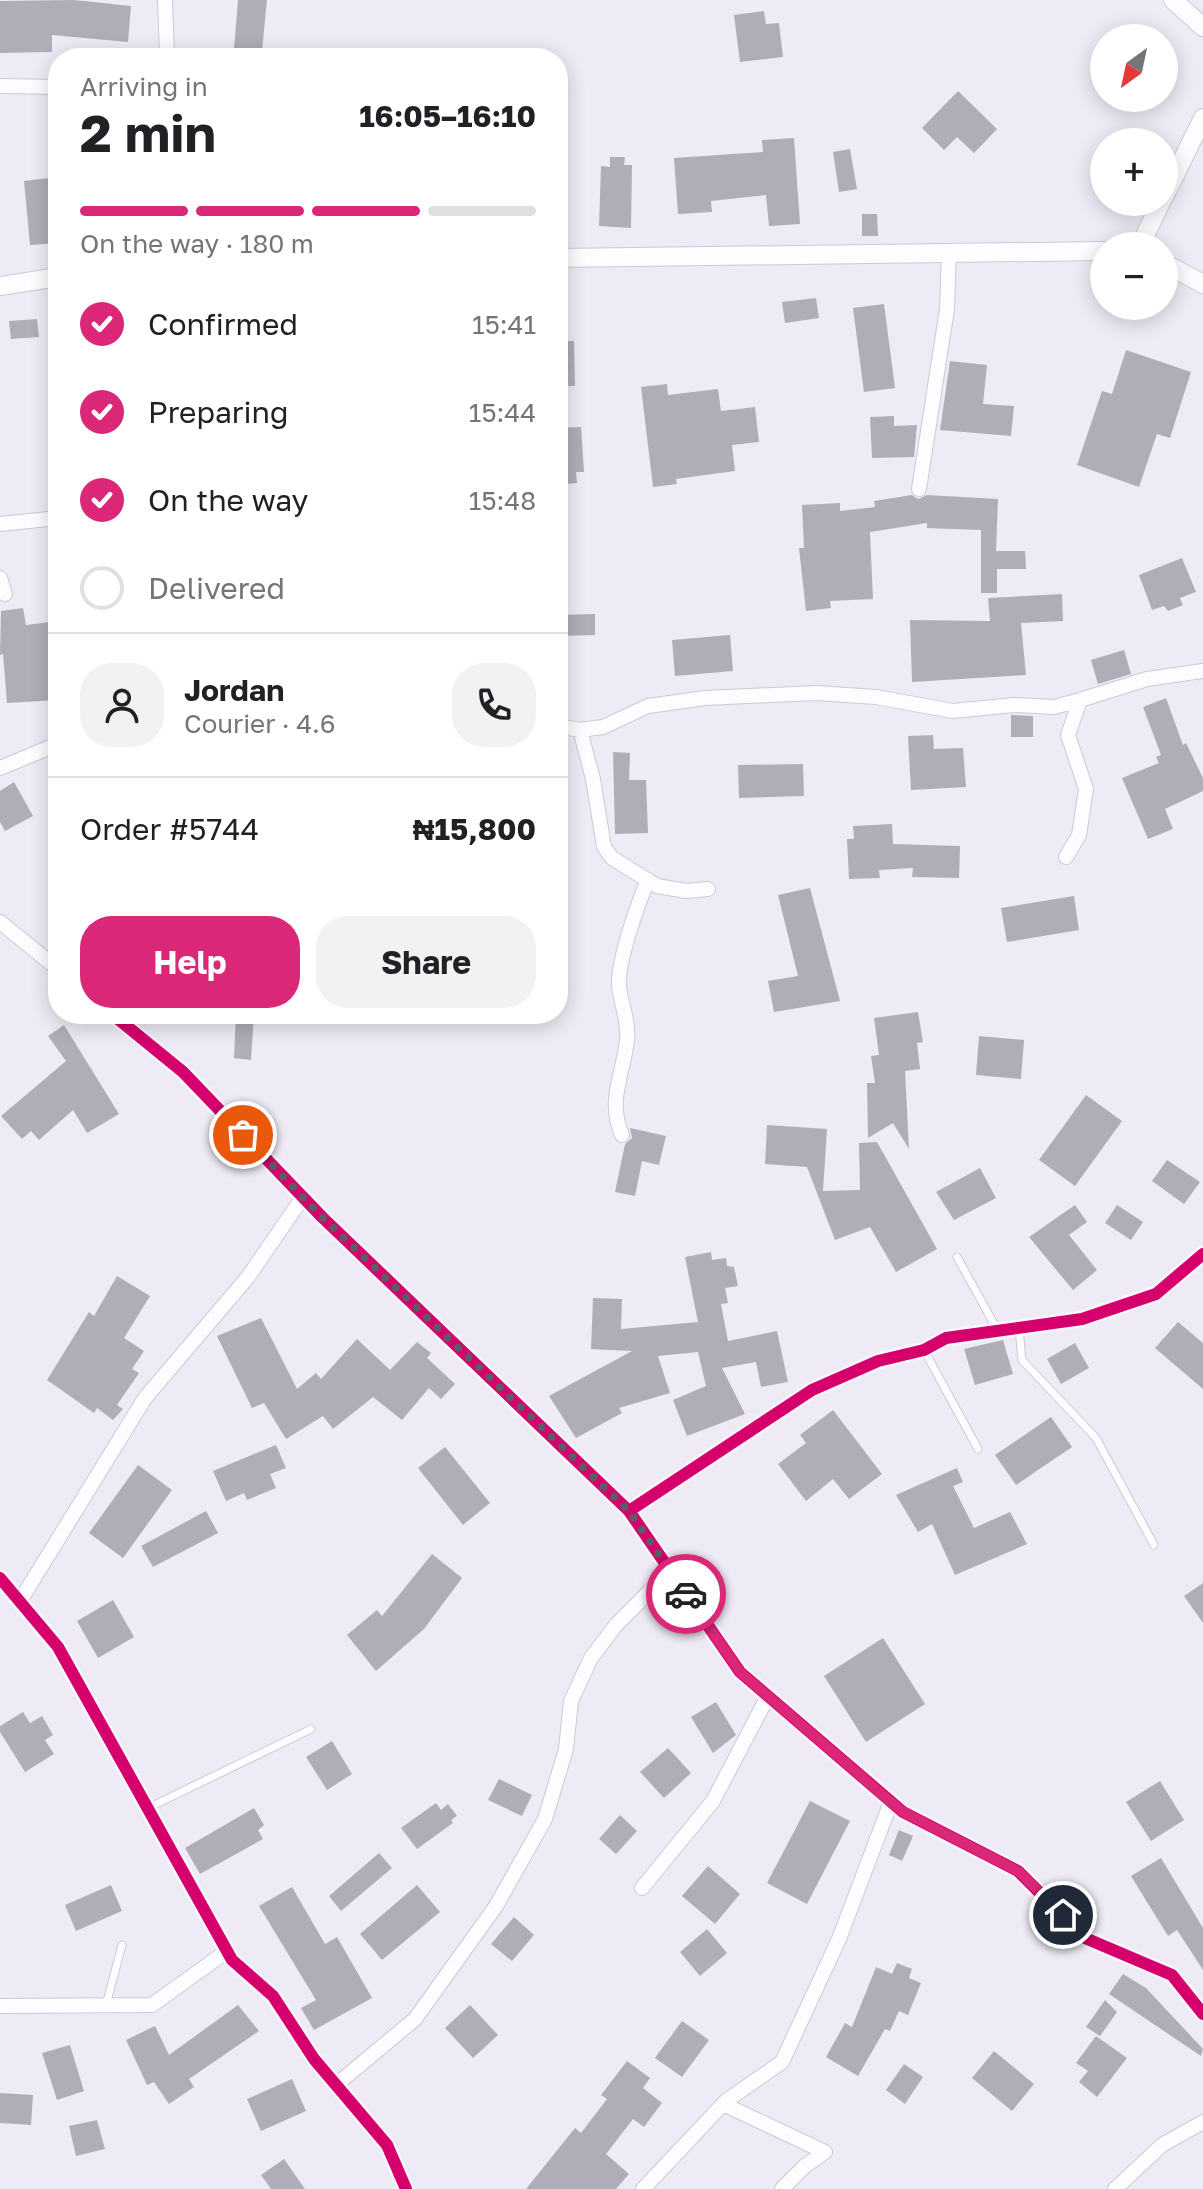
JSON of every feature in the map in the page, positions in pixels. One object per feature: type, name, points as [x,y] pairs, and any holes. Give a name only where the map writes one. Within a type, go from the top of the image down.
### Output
[{"type":"street","points":[[165,0],[167,48]]},
{"type":"street","points":[[1173,0],[1203,27]]},
{"type":"street","points":[[0,86],[48,87]]},
{"type":"street","points":[[1178,169],[1203,118]]},
{"type":"street","points":[[919,489],[947,309],[949,251]]},
{"type":"street","points":[[568,258],[1090,251]]},
{"type":"street","points":[[1178,271],[1203,284]]},
{"type":"street","points":[[0,286],[48,279]]},
{"type":"street","points":[[0,524],[48,519]]},
{"type":"street","points":[[0,578],[5,594]]},
{"type":"street","points":[[568,728],[580,730],[603,727],[648,706],[705,698],[816,693],[876,697],[953,711],[1014,705],[1054,707],[1147,679],[1203,671]]},
{"type":"street","points":[[1066,857],[1079,835],[1086,789],[1068,735],[1080,700]]},
{"type":"street","points":[[580,730],[593,779],[604,847],[612,858],[648,880],[675,890],[708,889]]},
{"type":"street","points":[[0,768],[48,748]]},
{"type":"street","points":[[622,1135],[615,1118],[614,1096],[623,1067],[628,1025],[619,973],[648,880]]},
{"type":"street","points":[[0,922],[48,961]]},
{"type":"street","points":[[124,1024],[183,1072],[303,1197],[629,1511],[740,1672],[903,1812],[1018,1871],[1085,1938],[1172,1975],[1203,2014]]},
{"type":"street","points":[[20,1601],[145,1398],[248,1277],[303,1197]]},
{"type":"street","points":[[629,1511],[812,1390],[878,1361],[924,1350],[946,1338],[1082,1319],[1156,1294],[1203,1254]]},
{"type":"street","points":[[336,2085],[415,2019],[496,1906],[545,1819],[566,1749],[571,1701],[591,1658],[616,1625],[670,1571]]},
{"type":"street","points":[[0,1578],[58,1647],[232,1960],[273,1996],[314,2059],[387,2145],[406,2189]]},
{"type":"street","points":[[642,1888],[713,1801],[768,1696]]},
{"type":"street","points":[[643,2189],[723,2104],[782,2062],[839,1939],[891,1802]]},
{"type":"street","points":[[0,2006],[152,2005],[227,1951]]},
{"type":"street","points":[[723,2104],[825,2152],[805,2166],[782,2189]]},
{"type":"street","points":[[1115,2189],[1162,2145],[1203,2122]]},
{"type":"lane","points":[[957,1257],[998,1331]]},
{"type":"lane","points":[[1019,1328],[1022,1360],[1096,1438],[1154,1545]]},
{"type":"lane","points":[[924,1350],[978,1449]]},
{"type":"lane","points":[[148,1808],[311,1729]]},
{"type":"lane","points":[[106,2005],[122,1945]]},
{"type":"building","points":[[74,0],[131,6],[128,42],[52,35],[52,48],[48,48],[48,52],[0,53],[0,1]]},
{"type":"building","points":[[238,0],[267,0],[262,48],[234,48]]},
{"type":"building","points":[[764,11],[766,24],[779,23],[783,57],[740,62],[734,15]]},
{"type":"building","points":[[958,91],[997,129],[974,153],[957,137],[944,150],[922,128]]},
{"type":"building","points":[[794,138],[800,224],[769,226],[766,195],[711,201],[712,212],[678,214],[674,158],[763,152],[762,140]]},
{"type":"building","points":[[850,149],[857,189],[839,192],[833,152]]},
{"type":"building","points":[[610,157],[625,157],[624,165],[632,165],[631,228],[599,226],[601,166],[610,167]]},
{"type":"building","points":[[48,178],[48,244],[30,245],[24,181]]},
{"type":"building","points":[[862,214],[877,214],[878,236],[862,236]]},
{"type":"building","points":[[816,298],[819,318],[785,323],[782,302]]},
{"type":"building","points":[[884,304],[895,388],[864,392],[853,308]]},
{"type":"building","points":[[37,319],[39,337],[11,339],[9,321]]},
{"type":"building","points":[[568,341],[574,341],[575,386],[568,386]]},
{"type":"building","points":[[1126,350],[1191,372],[1170,438],[1157,434],[1139,487],[1077,465],[1102,391],[1112,394]]},
{"type":"building","points":[[950,361],[987,365],[983,404],[1014,406],[1011,436],[940,430]]},
{"type":"building","points":[[667,384],[668,395],[718,389],[721,411],[755,407],[759,442],[732,445],[735,471],[676,479],[677,484],[653,487],[641,387]]},
{"type":"building","points":[[894,416],[894,426],[917,425],[914,457],[872,458],[870,417]]},
{"type":"building","points":[[581,427],[584,472],[576,472],[577,483],[568,484],[568,428]]},
{"type":"building","points":[[912,495],[918,499],[927,495],[998,499],[996,551],[1025,551],[1026,569],[997,569],[997,593],[981,593],[981,530],[927,528],[927,523],[870,532],[873,599],[830,601],[831,608],[806,611],[799,548],[804,548],[802,505],[840,503],[840,511],[875,507],[874,501]]},
{"type":"building","points":[[1182,558],[1196,592],[1180,598],[1183,605],[1168,611],[1164,606],[1152,610],[1139,575]]},
{"type":"building","points":[[1062,594],[1063,621],[1021,623],[1026,675],[912,682],[910,620],[990,621],[988,598]]},
{"type":"building","points":[[23,608],[26,625],[48,622],[48,701],[7,703],[3,654],[0,655],[1,611]]},
{"type":"building","points":[[595,614],[595,635],[568,636],[568,615]]},
{"type":"building","points":[[730,635],[733,671],[675,676],[672,640]]},
{"type":"building","points":[[1124,650],[1131,674],[1098,684],[1091,660]]},
{"type":"building","points":[[1166,698],[1183,745],[1186,743],[1203,778],[1203,791],[1165,809],[1173,829],[1148,839],[1122,778],[1159,763],[1156,757],[1161,755],[1143,707]]},
{"type":"building","points":[[1011,715],[1033,716],[1033,737],[1011,737]]},
{"type":"building","points":[[933,735],[934,749],[963,748],[966,787],[911,790],[908,736]]},
{"type":"building","points":[[613,752],[630,753],[629,780],[646,780],[648,833],[615,834]]},
{"type":"building","points":[[803,764],[804,796],[739,798],[738,765]]},
{"type":"building","points":[[14,782],[33,816],[5,831],[0,822],[0,791]]},
{"type":"building","points":[[892,824],[893,844],[960,846],[959,878],[912,877],[913,868],[879,870],[880,878],[849,879],[847,839],[854,839],[853,826]]},
{"type":"building","points":[[810,888],[840,1001],[774,1012],[768,981],[798,976],[778,895]]},
{"type":"building","points":[[1074,896],[1079,930],[1007,942],[1001,908]]},
{"type":"building","points":[[918,1012],[923,1042],[917,1043],[920,1069],[905,1071],[909,1149],[893,1123],[868,1138],[867,1083],[875,1083],[871,1056],[879,1055],[874,1018]]},
{"type":"building","points":[[236,1024],[253,1024],[251,1060],[234,1058]]},
{"type":"building","points":[[64,1025],[119,1114],[87,1133],[73,1110],[39,1140],[31,1131],[22,1139],[1,1116],[66,1061],[48,1036]]},
{"type":"building","points":[[979,1036],[1024,1040],[1021,1079],[976,1075]]},
{"type":"building","points":[[1086,1095],[1122,1121],[1075,1186],[1039,1160]]},
{"type":"building","points":[[767,1125],[827,1129],[823,1191],[860,1190],[859,1143],[877,1142],[937,1249],[896,1272],[870,1227],[835,1240],[807,1167],[765,1164]]},
{"type":"building","points":[[630,1128],[666,1136],[659,1165],[642,1161],[635,1196],[615,1192],[625,1144],[632,1138]]},
{"type":"building","points":[[1167,1160],[1200,1182],[1184,1204],[1152,1181]]},
{"type":"building","points":[[980,1168],[996,1198],[954,1220],[936,1192]]},
{"type":"building","points":[[1075,1205],[1087,1222],[1069,1235],[1097,1270],[1073,1290],[1029,1237]]},
{"type":"building","points":[[1117,1205],[1143,1222],[1131,1240],[1105,1223]]},
{"type":"building","points":[[711,1252],[712,1260],[726,1258],[727,1266],[734,1267],[738,1286],[725,1288],[728,1303],[721,1304],[728,1341],[777,1331],[788,1382],[761,1387],[756,1362],[722,1368],[745,1414],[687,1436],[673,1400],[706,1386],[698,1352],[658,1356],[670,1393],[619,1408],[622,1413],[576,1438],[549,1396],[632,1351],[591,1349],[593,1298],[622,1299],[621,1329],[698,1322],[685,1257]]},
{"type":"building","points":[[117,1276],[150,1296],[124,1338],[144,1351],[132,1369],[139,1373],[117,1405],[123,1409],[113,1420],[97,1408],[94,1413],[47,1380],[89,1312],[94,1316]]},
{"type":"building","points":[[261,1318],[297,1389],[316,1373],[321,1379],[357,1339],[390,1370],[417,1342],[431,1353],[427,1358],[455,1384],[441,1399],[429,1388],[402,1420],[373,1397],[333,1429],[323,1416],[286,1439],[264,1403],[252,1408],[217,1336]]},
{"type":"building","points":[[1178,1322],[1203,1343],[1203,1389],[1155,1348]]},
{"type":"building","points":[[1003,1340],[1013,1374],[975,1385],[964,1349]]},
{"type":"building","points":[[1075,1343],[1089,1368],[1061,1384],[1047,1359]]},
{"type":"building","points":[[833,1410],[882,1474],[849,1499],[833,1479],[806,1501],[778,1464],[806,1443],[800,1435]]},
{"type":"building","points":[[1051,1417],[1072,1447],[1016,1485],[995,1455]]},
{"type":"building","points":[[276,1445],[286,1468],[270,1474],[276,1488],[247,1500],[244,1493],[226,1501],[213,1471]]},
{"type":"building","points":[[445,1447],[490,1503],[463,1525],[418,1468]]},
{"type":"building","points":[[138,1465],[172,1490],[123,1558],[89,1533]]},
{"type":"building","points":[[957,1468],[963,1482],[953,1486],[974,1528],[1010,1512],[1027,1544],[955,1575],[932,1524],[918,1532],[896,1495]]},
{"type":"building","points":[[206,1511],[218,1533],[153,1567],[141,1546]]},
{"type":"building","points":[[432,1554],[462,1578],[424,1629],[376,1671],[347,1635],[377,1610],[382,1616]]},
{"type":"building","points":[[1203,1583],[1203,1623],[1184,1596]]},
{"type":"building","points":[[113,1600],[134,1637],[98,1658],[77,1621]]},
{"type":"building","points":[[883,1638],[925,1704],[866,1742],[824,1676]]},
{"type":"building","points":[[716,1702],[736,1735],[713,1753],[691,1717]]},
{"type":"building","points":[[23,1712],[30,1723],[42,1716],[53,1735],[45,1740],[54,1754],[25,1772],[0,1732],[0,1726]]},
{"type":"building","points":[[332,1741],[352,1774],[327,1790],[306,1757]]},
{"type":"building","points":[[668,1748],[691,1773],[664,1798],[640,1772]]},
{"type":"building","points":[[499,1779],[532,1795],[522,1816],[488,1800]]},
{"type":"building","points":[[1160,1781],[1184,1820],[1151,1841],[1126,1802]]},
{"type":"building","points":[[810,1801],[850,1821],[807,1904],[767,1883]]},
{"type":"building","points":[[436,1803],[441,1810],[448,1804],[457,1816],[451,1820],[453,1823],[417,1849],[401,1828]]},
{"type":"building","points":[[254,1808],[264,1825],[258,1830],[263,1839],[200,1874],[185,1848]]},
{"type":"building","points":[[620,1815],[637,1831],[616,1854],[599,1839]]},
{"type":"building","points":[[899,1830],[913,1836],[902,1861],[889,1855]]},
{"type":"building","points":[[379,1853],[392,1868],[341,1911],[329,1896]]},
{"type":"building","points":[[1161,1858],[1203,1928],[1203,1970],[1177,1930],[1168,1936],[1131,1876]]},
{"type":"building","points":[[708,1866],[740,1894],[715,1924],[682,1896]]},
{"type":"building","points":[[111,1885],[122,1911],[76,1931],[65,1905]]},
{"type":"building","points":[[417,1885],[440,1912],[382,1960],[360,1934]]},
{"type":"building","points":[[292,1887],[325,1944],[337,1937],[372,1998],[314,2030],[301,2008],[316,2000],[259,1906]]},
{"type":"building","points":[[514,1917],[534,1935],[512,1961],[491,1944]]},
{"type":"building","points":[[707,1929],[727,1953],[700,1976],[680,1952]]},
{"type":"building","points":[[897,1963],[912,1969],[909,1978],[921,1983],[908,2015],[899,2011],[890,2031],[885,2029],[858,2076],[826,2057],[845,2023],[852,2027],[876,1967],[892,1974]]},
{"type":"building","points":[[1123,1974],[1146,1988],[1203,2049],[1201,2056],[1109,1994]]},
{"type":"building","points":[[1105,2000],[1117,2012],[1100,2036],[1086,2027]]},
{"type":"building","points":[[238,2005],[259,2031],[189,2079],[194,2087],[169,2104],[154,2082],[147,2085],[126,2040],[155,2026],[169,2055]]},
{"type":"building","points":[[470,2005],[498,2035],[473,2058],[445,2028]]},
{"type":"building","points":[[682,2021],[709,2040],[682,2077],[655,2058]]},
{"type":"building","points":[[1096,2036],[1127,2058],[1097,2097],[1079,2082],[1088,2071],[1076,2063]]},
{"type":"building","points":[[70,2045],[84,2091],[57,2100],[42,2053]]},
{"type":"building","points":[[994,2051],[1034,2084],[1012,2111],[972,2078]]},
{"type":"building","points":[[627,2061],[650,2078],[643,2088],[662,2103],[644,2127],[633,2119],[606,2154],[629,2174],[616,2189],[526,2189],[575,2128],[581,2133],[607,2099],[601,2095]]},
{"type":"building","points":[[904,2064],[923,2077],[905,2104],[886,2090]]},
{"type":"building","points":[[292,2079],[306,2111],[261,2131],[247,2099]]},
{"type":"building","points":[[0,2093],[33,2095],[31,2125],[0,2123]]},
{"type":"building","points":[[97,2120],[105,2149],[76,2156],[69,2126]]},
{"type":"building","points":[[284,2159],[305,2189],[271,2189],[261,2175]]},
{"type":"cycle path","points":[[124,1024],[183,1072],[322,1217],[629,1511],[740,1672],[903,1812],[1018,1871],[1085,1938],[1172,1975],[1203,2014]]},
{"type":"cycle path","points":[[629,1511],[812,1390],[878,1361],[924,1350],[946,1338],[1082,1319],[1156,1294],[1203,1254]]},
{"type":"cycle path","points":[[0,1578],[58,1647],[232,1960],[273,1996],[314,2059],[387,2145],[406,2189]]},
{"type":"way so far","points":[[243,1135],[322,1217],[629,1511],[686,1594]]},
{"type":"route","points":[[686,1594],[740,1672],[891,1802],[903,1812],[1018,1871],[1063,1915]]}]
